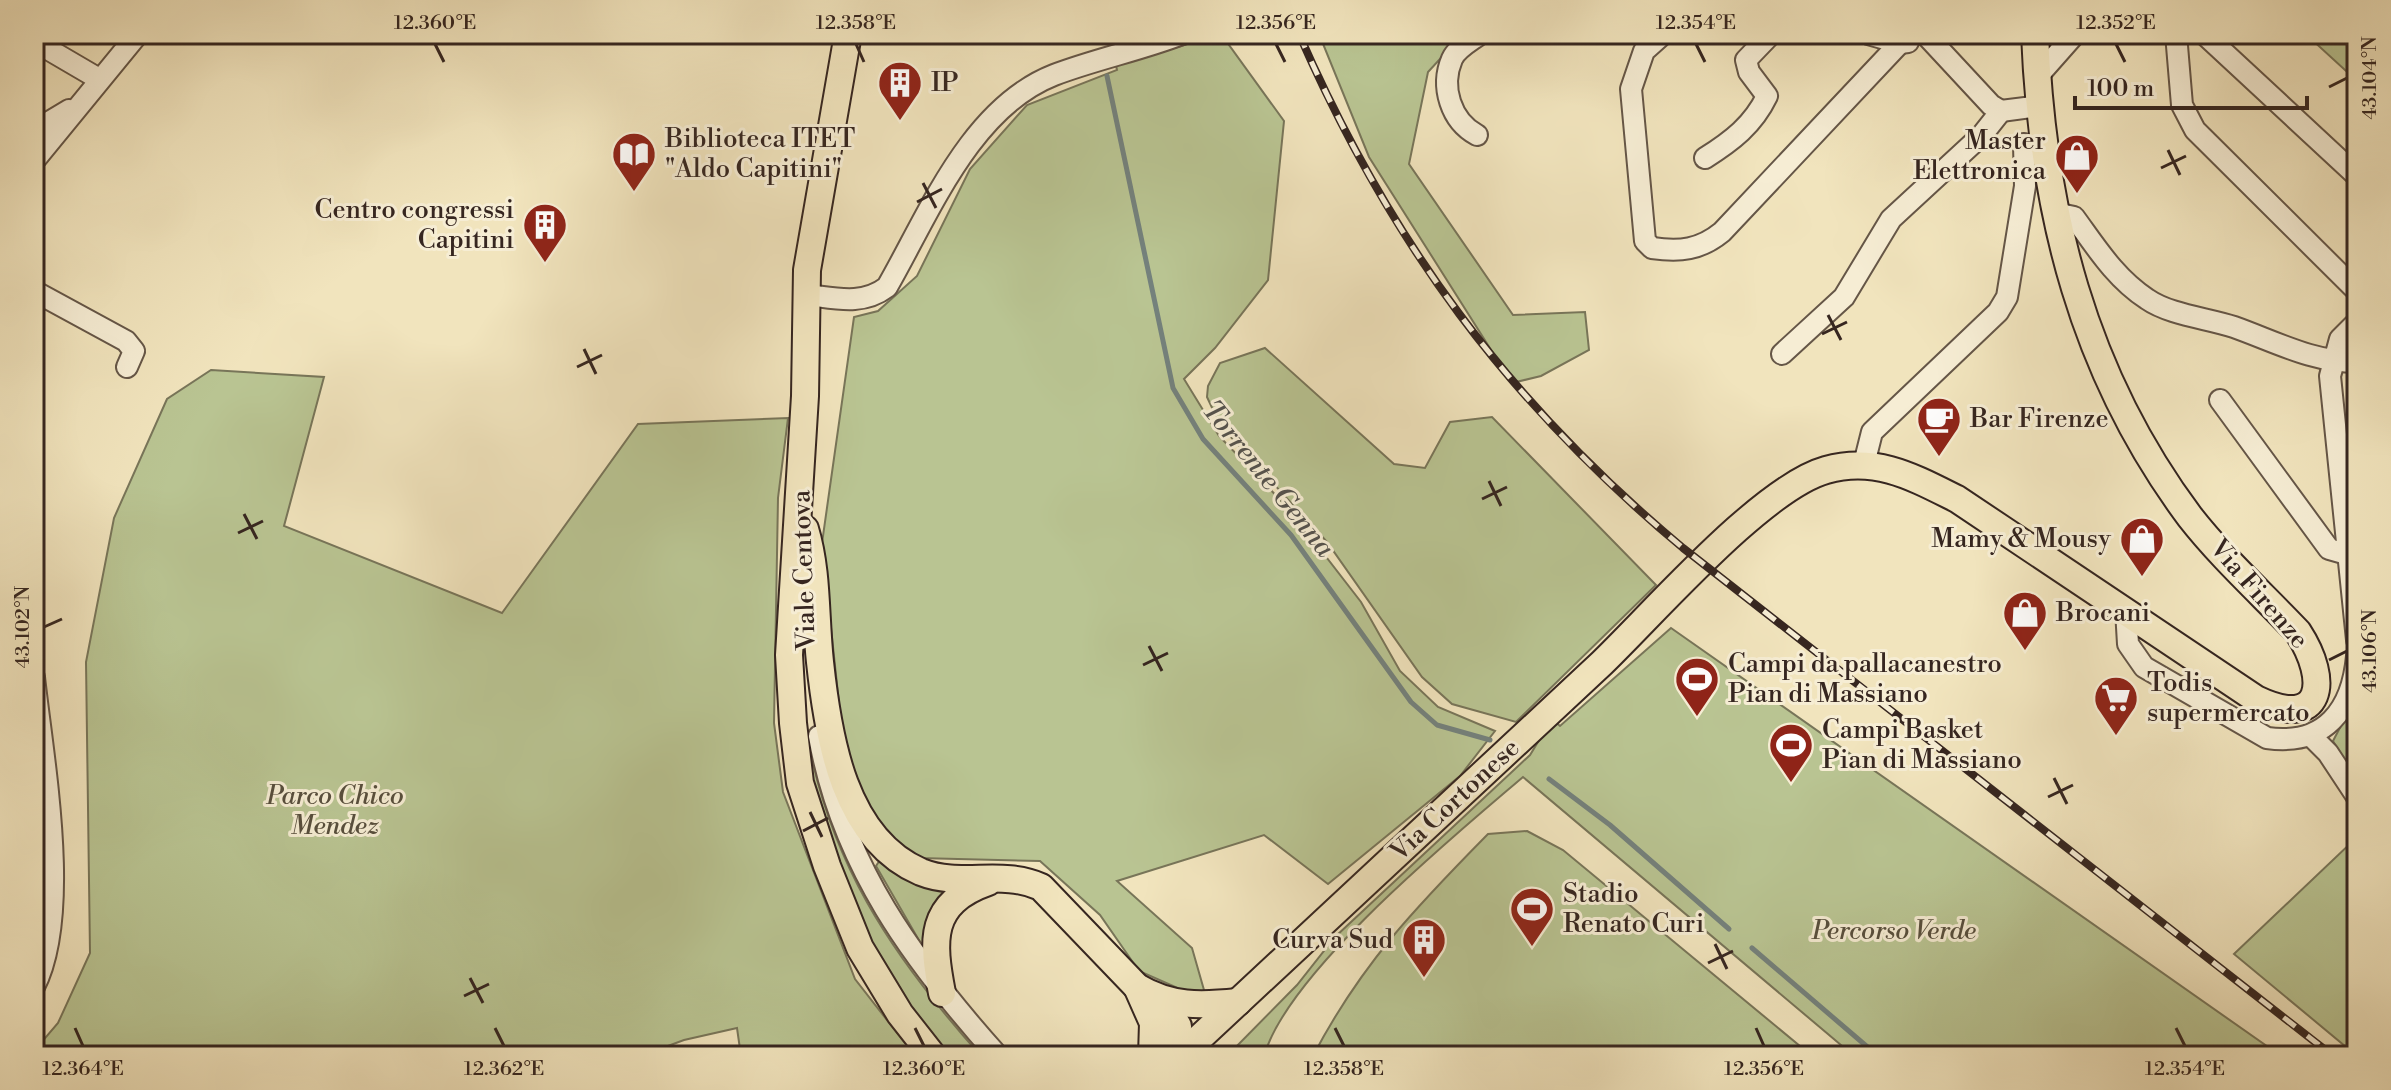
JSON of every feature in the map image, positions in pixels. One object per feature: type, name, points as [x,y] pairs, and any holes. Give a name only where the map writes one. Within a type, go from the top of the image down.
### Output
[{"type":"main road","name":"Viale Centova","points":[[799,510],[807,295],[821,179],[848,34]]},
{"type":"main road","name":"Via Firenze","points":[[1726,541],[1799,480],[1826,470],[1864,464],[1883,465],[1957,499],[2256,699],[2276,709],[2294,710],[2310,703],[2318,688],[2318,668],[2298,632],[2193,520],[2129,421],[2092,343],[2072,287],[2055,213],[2040,106],[2035,34]]},
{"type":"main road","points":[[799,510],[814,557],[820,663],[845,786],[864,827],[887,853],[922,872],[958,880],[1007,876],[1041,887],[1137,987],[1161,1000],[1182,1005],[1238,1002]]},
{"type":"main road","points":[[799,510],[789,655],[800,783],[827,866],[860,948],[900,1014],[933,1056]]},
{"type":"main road","name":"Via Cortonese","points":[[1179,1056],[1561,701],[1726,541]]},
{"type":"main road","points":[[942,993],[934,949],[935,928],[948,908],[963,894],[1007,876]]},
{"type":"main road","points":[[1137,987],[1153,1023],[1152,1056]]},
{"type":"main road","points":[[1161,1000],[1178,1026],[1179,1056]]},
{"type":"main road","points":[[1205,1056],[1217,1021]]},
{"type":"street","points":[[34,148],[41,129],[79,103],[138,34]]},
{"type":"street","points":[[807,295],[852,301],[875,296],[887,287],[970,142],[1017,94],[1052,76],[1182,34]]},
{"type":"street","points":[[1477,135],[1463,127],[1446,89],[1452,58],[1480,34]]},
{"type":"street","points":[[1663,34],[1644,51],[1631,89],[1645,241],[1652,248],[1679,252],[1708,244],[1722,232],[1900,43]]},
{"type":"street","points":[[1705,158],[1735,139],[1758,116],[1767,96],[1749,72],[1746,60],[1771,34]]},
{"type":"street","points":[[1868,34],[1900,43],[1926,36],[1991,105],[2001,111],[2040,106]]},
{"type":"street","points":[[2037,77],[2075,34]]},
{"type":"street","points":[[2176,34],[2182,105],[2195,130],[2357,291]]},
{"type":"street","points":[[2204,34],[2357,176]]},
{"type":"street","points":[[34,41],[99,79]]},
{"type":"street","points":[[1782,354],[1844,297],[1891,219],[1982,135],[2001,111]]},
{"type":"street","points":[[34,161],[41,129]]},
{"type":"street","points":[[1864,464],[1872,432],[1998,312],[2007,297],[2025,186],[2024,144]]},
{"type":"street","points":[[2055,213],[2074,217],[2120,278],[2150,301],[2333,362],[2357,362]]},
{"type":"street","points":[[34,291],[126,341],[134,351],[127,367]]},
{"type":"street","points":[[2357,322],[2340,339],[2330,376],[2354,556],[2357,640]]},
{"type":"street","points":[[2220,400],[2329,549],[2354,556]]},
{"type":"street","name":"Viale Centova","points":[[799,510],[809,673],[823,756],[842,825],[876,899],[942,993],[998,1056]]},
{"type":"street","points":[[2126,610],[2128,644],[2144,667],[2267,738],[2288,741],[2311,736],[2337,715],[2348,699],[2357,656]]},
{"type":"street","points":[[34,677],[49,827],[52,923],[41,944],[34,987]]},
{"type":"street","points":[[2311,736],[2344,774],[2357,797]]},
{"type":"green space","points":[[1109,34],[1155,34],[1161,52],[1221,34],[1284,121],[1268,280],[1215,348],[1184,379],[1219,436],[1289,509],[1361,602],[1400,671],[1438,707],[1495,731],[1460,776],[1328,884],[1264,835],[1117,881],[1192,948],[1206,997],[1139,971],[1100,915],[1040,861],[918,858],[877,826],[856,790],[841,722],[822,543],[854,317],[878,311],[917,276],[970,169],[1027,105],[1117,70]]},
{"type":"green space","points":[[1319,34],[1463,34],[1428,72],[1409,164],[1513,315],[1585,312],[1589,350],[1541,376],[1512,383],[1369,157]]},
{"type":"green space","points":[[2304,34],[2357,34],[2357,81],[2309,37]]},
{"type":"green space","points":[[1265,348],[1394,464],[1425,468],[1450,422],[1492,417],[1656,585],[1516,722],[1452,704],[1422,677],[1327,542],[1227,433],[1214,412],[1207,397],[1208,386],[1220,363]]},
{"type":"green space","name":"Parco Chico Mendez","points":[[211,370],[324,377],[284,526],[502,613],[638,424],[788,418],[778,498],[774,723],[783,792],[855,979],[915,1056],[741,1056],[737,1028],[684,1040],[641,1056],[34,1056],[34,1051],[58,1023],[90,953],[86,662],[114,518],[167,399]]},
{"type":"green space","name":"Percorso Verde","points":[[1671,628],[2281,1056],[1854,1056],[1523,777],[1417,869],[1338,946],[1279,1022],[1264,1056],[1227,1056],[1297,985],[1335,937],[1530,755],[1552,719],[1560,726]]},
{"type":"green space","points":[[2357,695],[2357,781],[2333,741]]},
{"type":"green space","points":[[805,723],[829,818],[846,862],[867,903],[918,980],[981,1056],[944,1056],[875,954],[846,890],[810,783]]},
{"type":"green space","name":"Stadio Renato Curi","points":[[1527,831],[1563,850],[1812,1056],[1313,1056],[1371,964],[1437,886],[1488,834]]},
{"type":"green space","points":[[2355,839],[2357,842],[2357,1056],[2234,954]]},
{"type":"green space","points":[[880,860],[951,884],[924,949],[876,866]]},
{"type":"waterway","name":"Torrente Genna","points":[[1095,34],[1097,39]]},
{"type":"waterway","name":"Torrente Genna","points":[[1107,76],[1173,388],[1203,439],[1291,535],[1411,702],[1437,725],[1490,740]]},
{"type":"waterway","name":"Torrente Genna","points":[[1549,779],[1610,825],[1729,929]]},
{"type":"waterway","name":"Torrente Genna","points":[[1752,948],[1878,1056]]},
{"type":"railway","points":[[1299,34],[1334,110],[1414,250],[1509,376],[1620,493],[1683,548],[2333,1056]]},
{"type":"place","name":"IP","points":[[900,122]]},
{"type":"place","name":"Biblioteca ITET \"Aldo Capitini\"","points":[[634,193]]},
{"type":"place","name":"Master Elettronica","points":[[2077,195]]},
{"type":"place","name":"Centro congressi Capitini","points":[[545,264]]},
{"type":"place","name":"Bar Firenze","points":[[1939,458]]},
{"type":"place","name":"Mamy & Mousy","points":[[2142,578]]},
{"type":"place","name":"Brocani","points":[[2025,652]]},
{"type":"place","name":"Campi da pallacanestro Pian di Massiano","points":[[1697,718]]},
{"type":"place","name":"Todis supermercato","points":[[2116,737]]},
{"type":"place","name":"Campi Basket Pian di Massiano","points":[[1791,784]]},
{"type":"place","name":"Stadio Renato Curi","points":[[1532,948]]},
{"type":"place","name":"Curva Sud","points":[[1424,979]]}]
